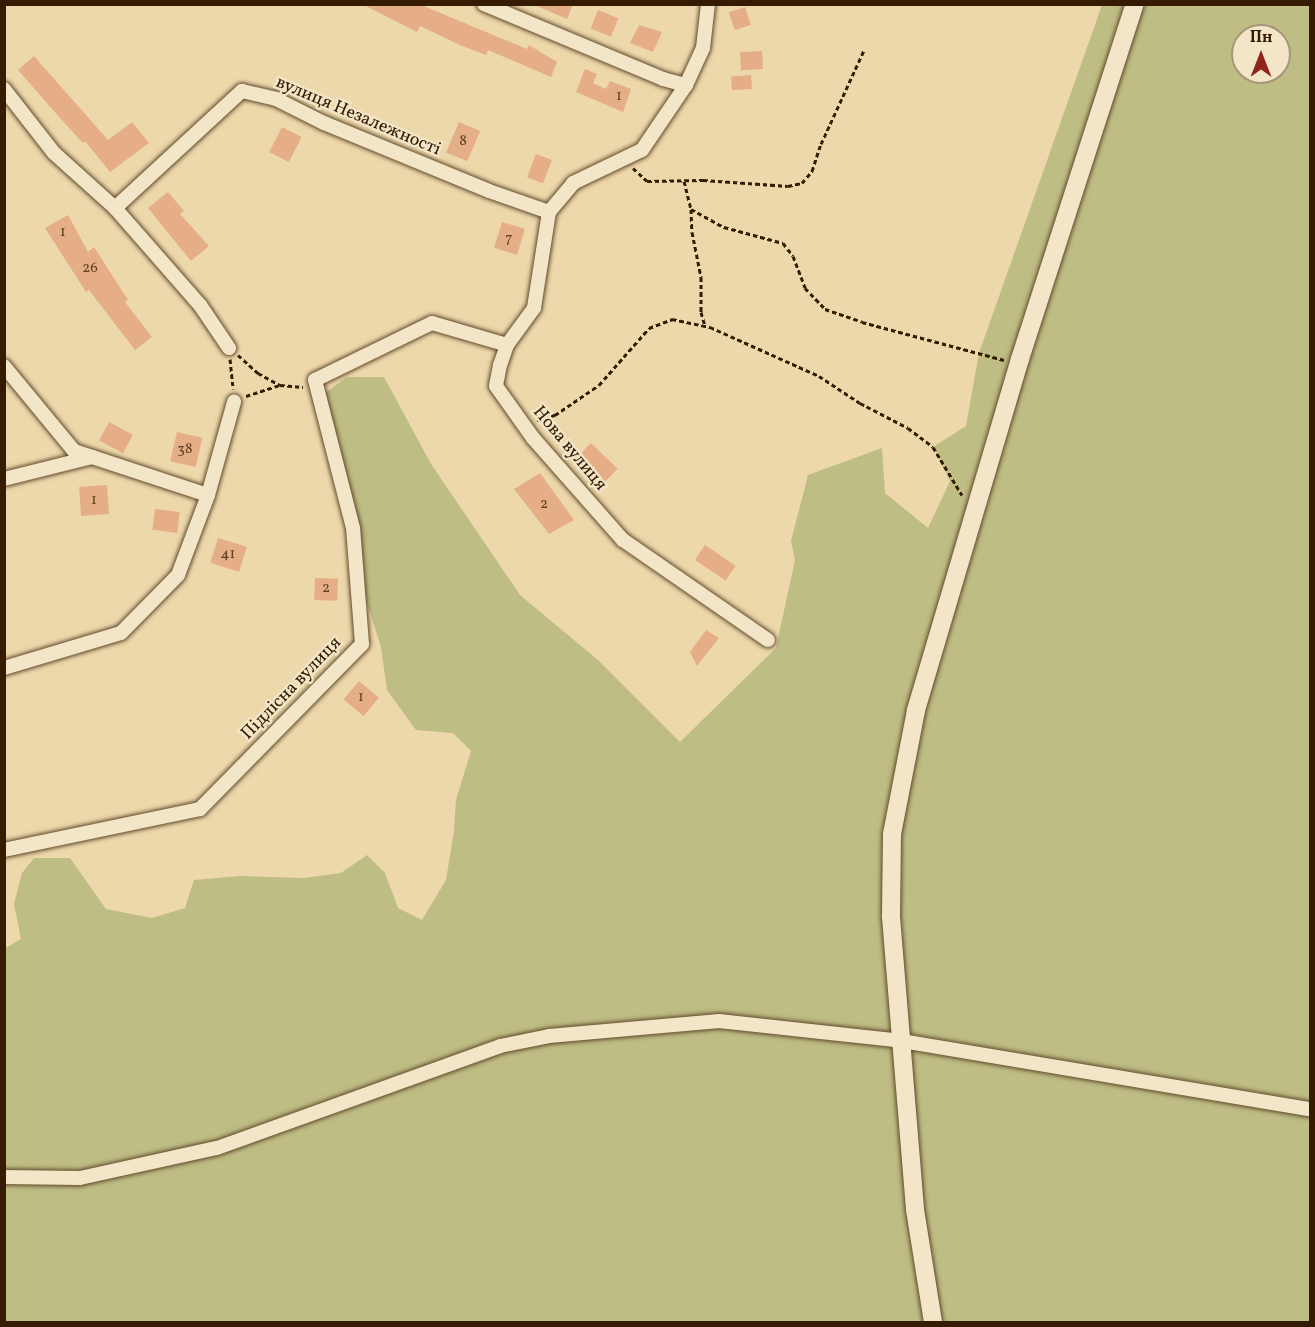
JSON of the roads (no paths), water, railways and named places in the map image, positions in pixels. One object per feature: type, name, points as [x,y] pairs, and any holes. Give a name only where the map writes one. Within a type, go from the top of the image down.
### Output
[{"type":"street","points":[[484,4],[663,79],[687,85]]},
{"type":"street","points":[[549,212],[573,183],[642,150],[687,85],[703,48],[708,4]]},
{"type":"street","points":[[933,1323],[915,1209],[891,915],[892,834],[916,710],[1019,364],[1135,4]]},
{"type":"street","points":[[4,89],[54,153],[115,208],[200,305],[229,348]]},
{"type":"street","name":"вулиця Незалежності","points":[[115,208],[242,91],[276,99],[324,123],[489,191],[549,212]]},
{"type":"street","name":"Нова вулиця","points":[[549,212],[534,308],[507,345],[500,364],[496,386],[524,424],[623,540],[768,640]]},
{"type":"street","name":"Підлісна вулиця","points":[[4,850],[200,810],[362,644],[353,528],[315,380],[432,323],[507,345]]},
{"type":"street","points":[[4,366],[74,451],[207,495]]},
{"type":"street","points":[[4,669],[121,633],[177,575],[207,495],[234,402]]},
{"type":"street","points":[[4,479],[92,458]]},
{"type":"street","points":[[4,1177],[80,1178],[217,1148],[500,1046],[549,1036],[719,1021],[902,1041],[1311,1109]]}]
